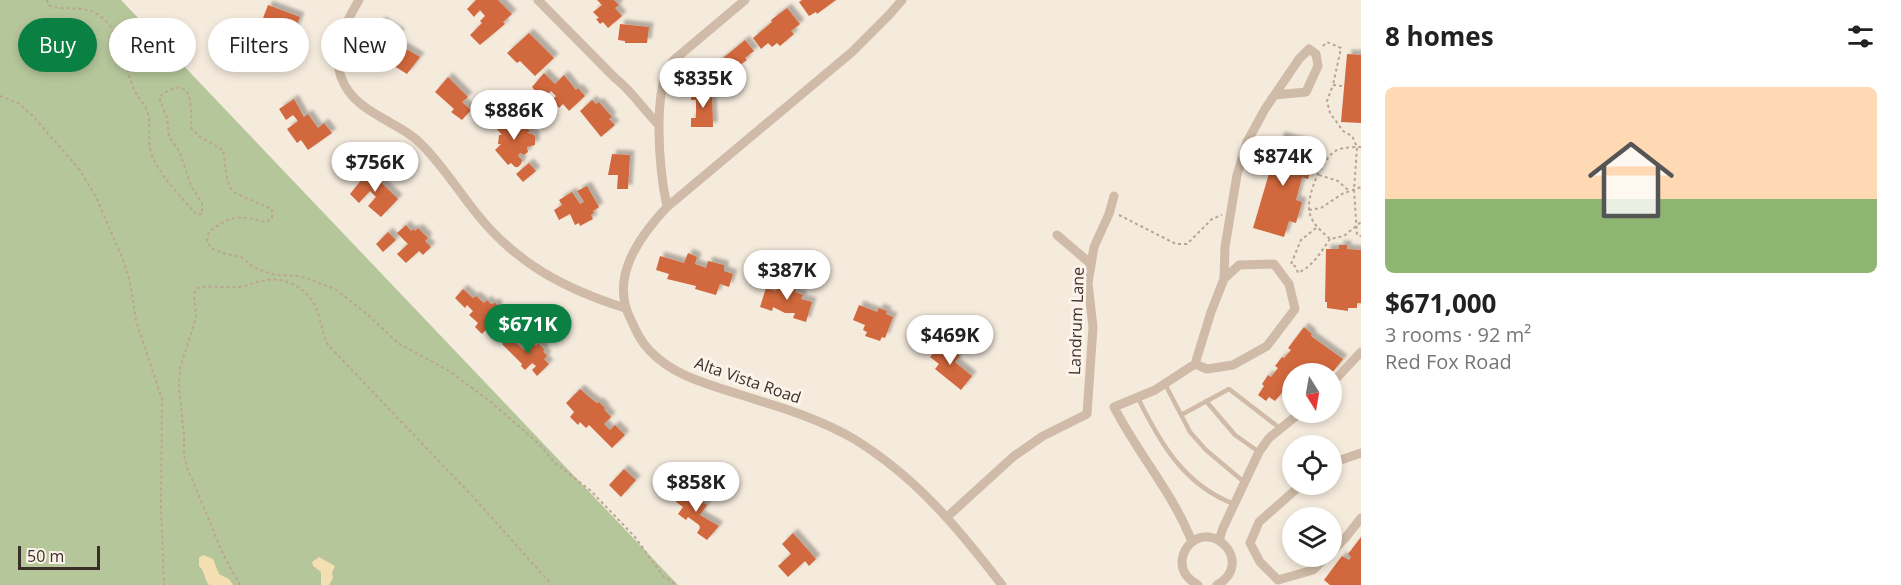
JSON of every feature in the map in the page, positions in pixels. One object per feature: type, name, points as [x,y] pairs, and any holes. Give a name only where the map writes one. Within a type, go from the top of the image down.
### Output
[{"type":"street","points":[[359,0],[341,33],[338,50],[339,71],[351,95],[365,107],[410,134],[424,146],[491,231],[536,269],[590,297],[625,308]]},
{"type":"street","points":[[538,0],[615,78],[629,88],[638,103],[658,124]]},
{"type":"street","points":[[667,207],[663,190],[658,124],[663,79],[670,64],[745,0]]},
{"type":"street","name":"Alta Vista Road","points":[[902,0],[852,52],[667,207],[646,229],[628,262],[622,294],[625,308],[642,342],[666,364],[695,380],[802,415],[854,438],[912,481],[961,531],[1002,585]]},
{"type":"street","points":[[1192,542],[1161,482],[1114,407],[1165,384],[1195,364],[1224,279],[1225,247],[1230,214],[1237,176],[1247,142],[1275,95],[1299,59],[1309,49],[1316,54],[1318,66],[1306,92],[1275,95]]},
{"type":"street","name":"Landrum Lane","points":[[947,517],[1014,456],[1043,436],[1087,414],[1093,327],[1088,283],[1094,247],[1111,211],[1114,196]]},
{"type":"street","points":[[1057,235],[1091,264]]},
{"type":"street","points":[[1195,364],[1207,369],[1233,365],[1267,346],[1295,309],[1290,284],[1274,264],[1239,265],[1224,279]]},
{"type":"street","points":[[1342,373],[1361,352]]},
{"type":"street","points":[[1219,540],[1259,452],[1269,438],[1288,423]]},
{"type":"street","points":[[1342,460],[1361,453]]},
{"type":"street","points":[[1290,495],[1259,522],[1250,543],[1260,562],[1278,582],[1316,567]]},
{"type":"street","points":[[1342,542],[1361,519]]},
{"type":"street","points":[[1196,585],[1185,574],[1182,560],[1192,542],[1206,537],[1225,544],[1232,557],[1231,571],[1221,584]]},
{"type":"lane","points":[[1165,384],[1190,432],[1206,450],[1244,482]]},
{"type":"lane","points":[[1181,415],[1226,390],[1231,390],[1281,429]]},
{"type":"lane","points":[[1137,398],[1165,447],[1185,473],[1213,494],[1234,504]]},
{"type":"lane","points":[[1206,401],[1235,435],[1259,452]]},
{"type":"path","points":[[47,0],[48,5],[57,9],[85,8],[99,15],[111,28],[121,46],[136,95],[148,111],[151,151],[159,168],[197,215],[202,214],[202,203],[191,186],[180,153],[169,136],[167,118],[159,96],[170,88],[181,87],[188,91],[192,100],[191,128],[200,137],[223,150],[232,190],[272,209],[272,219],[265,222],[246,216],[222,221],[208,232],[207,242],[211,248],[241,257],[255,268],[275,275],[300,276],[335,289],[366,313],[398,343],[449,371],[491,402],[539,444],[554,462],[591,491],[635,537],[663,576],[677,585]]},
{"type":"path","points":[[1316,54],[1327,42],[1341,48],[1327,101],[1330,113],[1343,131],[1352,136],[1359,147],[1354,190],[1355,226],[1357,235],[1361,236]]},
{"type":"path","points":[[1333,85],[1342,86]]},
{"type":"path","points":[[0,96],[18,104],[32,115],[79,169],[96,196],[124,262],[136,321],[162,399],[161,506],[164,585]]},
{"type":"path","points":[[1330,239],[1317,228],[1309,210],[1311,188],[1324,163],[1337,150],[1359,147]]},
{"type":"path","points":[[1319,175],[1338,181],[1349,191]]},
{"type":"path","points":[[1309,210],[1321,208],[1349,191],[1361,187]]},
{"type":"path","points":[[1111,211],[1176,244],[1187,244],[1212,219],[1230,214]]},
{"type":"path","points":[[1317,228],[1301,240],[1291,264],[1296,267],[1298,273],[1318,259],[1330,239],[1344,236],[1361,222]]},
{"type":"path","points":[[240,585],[224,556],[188,470],[184,455],[179,388],[180,368],[196,317],[194,294],[197,288],[205,286],[240,287],[277,279],[301,289],[310,298],[317,309],[323,337],[329,346],[552,585]]},
{"type":"green space","points":[[0,0],[121,0],[138,18],[109,18],[109,72],[190,72],[678,585],[0,585]]},
{"type":"sand","points":[[203,555],[213,559],[219,574],[229,579],[233,585],[209,585],[199,566],[199,558]]},
{"type":"sand","points":[[319,557],[335,566],[329,585],[321,585],[321,572],[313,566],[312,562]]},
{"type":"building","points":[[476,0],[498,0],[512,14],[503,22],[505,24],[480,45],[470,35],[482,23],[480,21],[485,16],[480,10],[474,17],[467,9]]},
{"type":"building","points":[[597,0],[614,0],[619,5],[615,8],[622,16],[608,28],[603,22],[600,24],[596,19],[599,18],[593,12],[602,5]]},
{"type":"building","points":[[802,0],[836,0],[817,14],[816,12],[809,16],[799,2]]},
{"type":"building","points":[[268,5],[300,17],[300,18],[263,18]]},
{"type":"building","points":[[787,8],[800,24],[791,31],[794,34],[780,46],[777,43],[772,47],[768,43],[761,49],[753,38]]},
{"type":"building","points":[[620,24],[649,27],[647,43],[625,43],[625,41],[618,40]]},
{"type":"building","points":[[529,33],[554,58],[535,76],[520,61],[517,63],[507,53]]},
{"type":"building","points":[[745,40],[754,51],[736,68],[740,73],[732,79],[728,74],[721,80],[711,68]]},
{"type":"building","points":[[407,49],[420,57],[407,74],[404,72],[407,72]]},
{"type":"building","points":[[1347,54],[1361,55],[1361,123],[1341,122]]},
{"type":"building","points":[[544,73],[555,84],[564,75],[576,90],[578,88],[585,96],[569,111],[563,104],[559,108],[552,100],[556,96],[551,91],[542,99],[532,87]]},
{"type":"building","points":[[448,77],[468,97],[462,102],[471,110],[462,120],[451,112],[454,109],[435,92]]},
{"type":"building","points":[[712,90],[713,127],[691,127],[691,118],[696,118],[696,100],[691,100],[691,91]]},
{"type":"building","points":[[294,99],[304,117],[308,114],[318,128],[324,123],[332,133],[308,150],[301,140],[297,143],[287,129],[298,121],[293,115],[286,120],[279,109]]},
{"type":"building","points":[[592,100],[596,104],[599,102],[612,117],[609,119],[615,125],[601,137],[580,111]]},
{"type":"building","points":[[508,114],[516,123],[519,120],[530,131],[527,133],[535,136],[535,145],[527,147],[528,152],[524,155],[520,153],[518,156],[522,160],[518,167],[511,163],[508,165],[495,150],[501,144],[498,144],[499,135],[502,135],[496,128]]},
{"type":"building","points":[[1280,136],[1311,145],[1306,163],[1312,164],[1308,179],[1302,177],[1296,200],[1302,202],[1296,223],[1289,221],[1284,237],[1253,228]]},
{"type":"building","points":[[612,154],[630,155],[628,189],[617,189],[618,175],[608,175]]},
{"type":"building","points":[[529,163],[536,171],[523,182],[516,174]]},
{"type":"building","points":[[371,168],[379,176],[377,178],[398,199],[381,217],[368,206],[376,197],[370,191],[359,203],[350,194]]},
{"type":"building","points":[[587,186],[599,207],[591,215],[593,219],[580,226],[579,223],[575,225],[570,214],[559,220],[554,210],[562,205],[559,200],[572,192],[580,204],[584,202],[577,191]]},
{"type":"building","points":[[406,225],[411,231],[418,228],[428,238],[425,241],[431,247],[423,255],[419,251],[406,263],[397,254],[408,244],[397,233]]},
{"type":"building","points":[[388,232],[396,240],[383,252],[376,244]]},
{"type":"building","points":[[1339,245],[1347,245],[1347,249],[1361,250],[1361,303],[1357,303],[1357,308],[1348,308],[1348,311],[1327,308],[1327,302],[1325,302],[1326,249],[1339,249]]},
{"type":"building","points":[[688,253],[697,257],[695,264],[706,268],[708,261],[724,265],[724,271],[733,274],[729,287],[720,284],[716,295],[695,289],[696,286],[667,279],[669,274],[656,270],[660,256],[684,263]]},
{"type":"building","points":[[780,279],[796,288],[795,292],[803,295],[801,299],[812,302],[806,322],[793,318],[795,313],[785,313],[773,307],[772,311],[760,307],[766,288],[776,291]]},
{"type":"building","points":[[463,289],[473,298],[476,296],[484,303],[487,300],[491,304],[498,305],[497,310],[501,314],[482,334],[475,327],[478,323],[469,315],[473,311],[467,305],[465,308],[455,298]]},
{"type":"building","points":[[859,305],[877,312],[879,308],[887,311],[886,314],[893,317],[885,338],[882,337],[880,341],[865,336],[867,332],[863,330],[865,325],[853,320]]},
{"type":"building","points":[[1304,327],[1312,334],[1311,336],[1343,359],[1340,363],[1282,363],[1282,393],[1275,401],[1269,397],[1266,401],[1258,395],[1264,386],[1262,384],[1268,375],[1271,377],[1278,368],[1275,366],[1282,357],[1284,358],[1291,350],[1288,348]]},
{"type":"building","points":[[509,336],[524,350],[532,342],[536,346],[538,343],[545,350],[543,351],[547,356],[544,359],[549,364],[537,376],[532,370],[536,366],[532,363],[525,370],[502,344]]},
{"type":"building","points":[[943,341],[949,346],[948,348],[960,356],[955,362],[972,376],[961,390],[935,369],[939,364],[930,357]]},
{"type":"building","points":[[580,389],[605,408],[611,417],[604,424],[610,430],[615,425],[625,435],[612,448],[589,425],[586,428],[580,422],[578,425],[570,417],[574,412],[566,403]]},
{"type":"building","points":[[624,469],[636,480],[621,497],[609,485]]},
{"type":"building","points":[[685,490],[702,498],[700,500],[707,505],[700,515],[719,526],[707,540],[697,533],[699,525],[688,517],[686,520],[678,514],[683,507],[676,502]]},
{"type":"building","points":[[793,533],[816,559],[809,566],[805,561],[788,577],[778,566],[791,554],[782,544]]},
{"type":"building","points":[[1361,537],[1361,585],[1330,585],[1324,580],[1334,567],[1342,567],[1342,556],[1349,560],[1351,557],[1348,554]]}]
